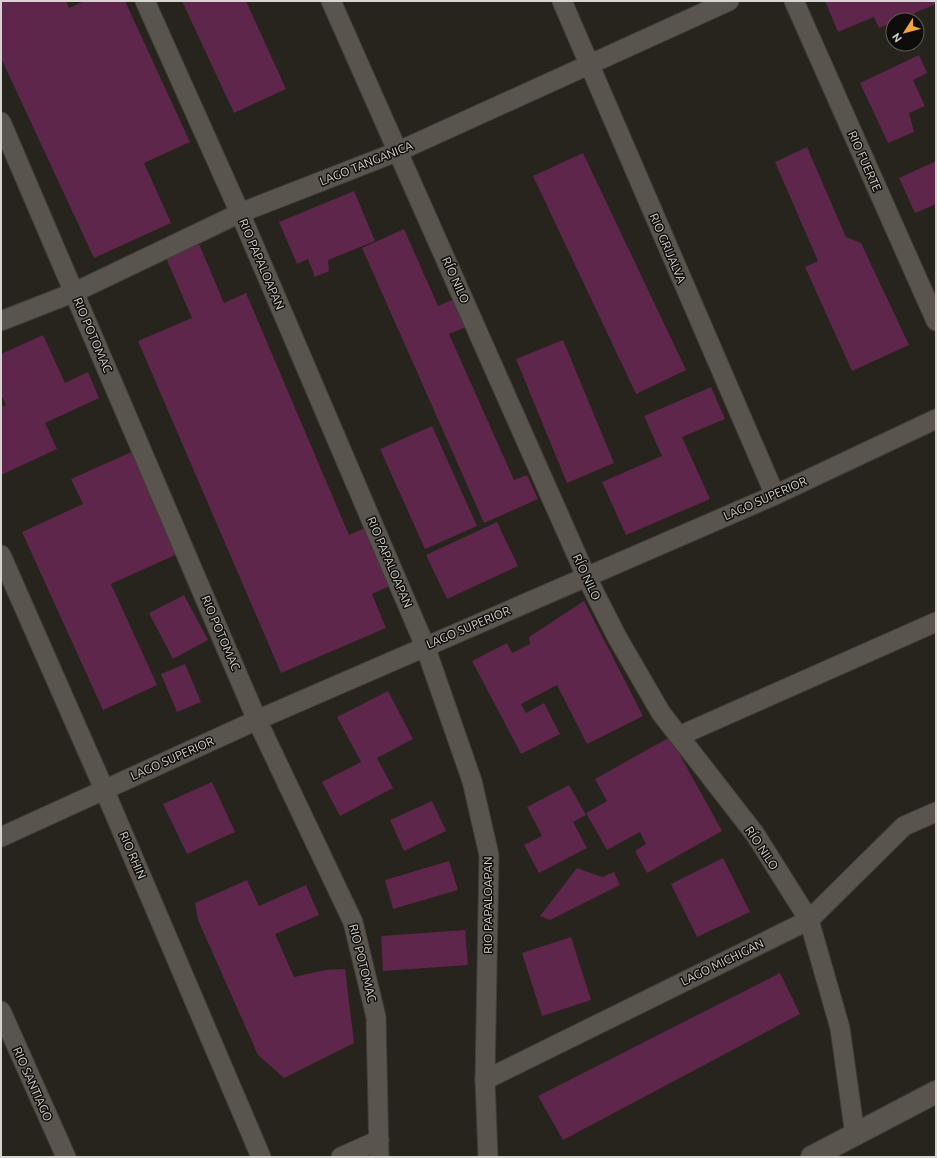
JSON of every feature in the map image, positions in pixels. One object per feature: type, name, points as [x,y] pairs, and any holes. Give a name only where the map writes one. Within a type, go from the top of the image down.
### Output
[{"type":"street","name":"RIO PAPALOAPAN","points":[[145,1],[240,214],[425,646],[472,781],[488,855],[485,1080],[488,1157]]},
{"type":"street","name":"RÍO NILO","points":[[331,1],[399,151],[586,576],[617,637],[657,706],[755,834],[809,920],[840,1028],[855,1134]]},
{"type":"street","name":"RIO GRIJALVA","points":[[562,1],[775,495]]},
{"type":"street","name":"LAGO TANGANICA","points":[[1,321],[75,292],[240,214],[399,151],[589,66],[729,1]]},
{"type":"street","name":"RIO FUERTE","points":[[794,1],[936,321]]},
{"type":"street","name":"RIO POTOMAC","points":[[1,122],[258,720],[353,922],[376,1017],[379,1149]]},
{"type":"street","name":"LAGO SUPERIOR","points":[[1,837],[104,789],[425,646],[775,495],[936,419]]},
{"type":"street","name":"RIO RHIN","points":[[1,555],[104,789],[261,1157]]},
{"type":"street","points":[[679,736],[936,622]]},
{"type":"street","name":"LAGO MICHIGAN","points":[[485,1080],[809,920],[904,826],[936,812]]},
{"type":"street","name":"RIO SANTIAGO","points":[[1,1011],[66,1157]]},
{"type":"street","points":[[812,1157],[936,1092]]},
{"type":"street","points":[[341,1157],[379,1149]]},
{"type":"building","points":[[1,1],[66,1],[69,8],[84,1],[125,1],[190,142],[144,163],[171,223],[94,258],[1,58]]},
{"type":"building","points":[[182,1],[246,1],[286,89],[234,113]]},
{"type":"building","points":[[825,1],[936,1],[936,4],[917,12],[885,12],[885,25],[879,28],[874,17],[838,32]]},
{"type":"building","points":[[919,55],[927,73],[913,80],[925,106],[909,113],[914,132],[888,143],[860,83]]},
{"type":"building","points":[[807,147],[846,237],[861,243],[909,345],[852,371],[805,267],[818,261],[775,162]]},
{"type":"building","points":[[583,153],[686,370],[636,394],[533,176]]},
{"type":"building","points":[[936,161],[936,204],[915,213],[899,178]]},
{"type":"building","points":[[354,191],[375,241],[328,260],[329,271],[315,277],[308,259],[297,264],[279,222]]},
{"type":"building","points":[[404,229],[438,306],[454,299],[466,327],[449,334],[514,480],[527,475],[538,499],[484,523],[362,248]]},
{"type":"building","points":[[199,244],[224,303],[246,293],[349,535],[367,527],[392,585],[372,594],[386,628],[281,673],[138,341],[192,318],[166,258]]},
{"type":"building","points":[[43,335],[65,383],[88,372],[99,398],[45,423],[57,449],[1,475],[1,407],[6,405],[1,394],[1,354]]},
{"type":"building","points":[[563,340],[614,463],[567,483],[516,359]]},
{"type":"building","points":[[711,387],[725,419],[682,437],[710,499],[626,535],[602,482],[662,456],[644,416]]},
{"type":"building","points":[[432,426],[477,526],[425,549],[380,449]]},
{"type":"building","points":[[136,450],[182,552],[111,584],[157,685],[103,710],[22,532],[83,504],[71,479]]},
{"type":"building","points":[[497,522],[518,566],[447,599],[426,555]]},
{"type":"building","points":[[184,595],[208,640],[173,659],[149,613]]},
{"type":"building","points":[[584,601],[643,716],[587,744],[557,685],[521,704],[526,713],[544,703],[560,734],[521,754],[472,661],[507,643],[512,653],[530,644],[529,637]]},
{"type":"building","points":[[185,664],[201,702],[177,712],[161,674]]},
{"type":"building","points":[[388,691],[413,739],[377,758],[393,788],[340,816],[322,782],[361,762],[337,717]]},
{"type":"building","points":[[670,737],[722,831],[647,873],[635,851],[646,844],[640,832],[607,850],[586,813],[607,801],[595,779]]},
{"type":"building","points":[[212,782],[235,832],[187,854],[163,804]]},
{"type":"building","points":[[569,785],[586,815],[573,822],[587,848],[539,873],[524,845],[542,836],[527,807]]},
{"type":"building","points":[[432,801],[446,831],[404,851],[390,820]]},
{"type":"building","points":[[723,858],[750,912],[697,937],[671,884]]},
{"type":"building","points":[[449,861],[458,890],[393,909],[385,880]]},
{"type":"building","points":[[577,868],[602,877],[614,872],[620,885],[550,920],[540,916]]},
{"type":"building","points":[[247,880],[259,906],[306,885],[319,915],[275,934],[294,977],[325,970],[345,969],[354,1043],[284,1078],[258,1055],[198,920],[195,903]]},
{"type":"building","points":[[465,930],[468,965],[383,971],[381,936]]},
{"type":"building","points":[[571,937],[591,1000],[542,1016],[522,953]]},
{"type":"building","points":[[780,973],[800,1014],[563,1140],[538,1096]]}]
